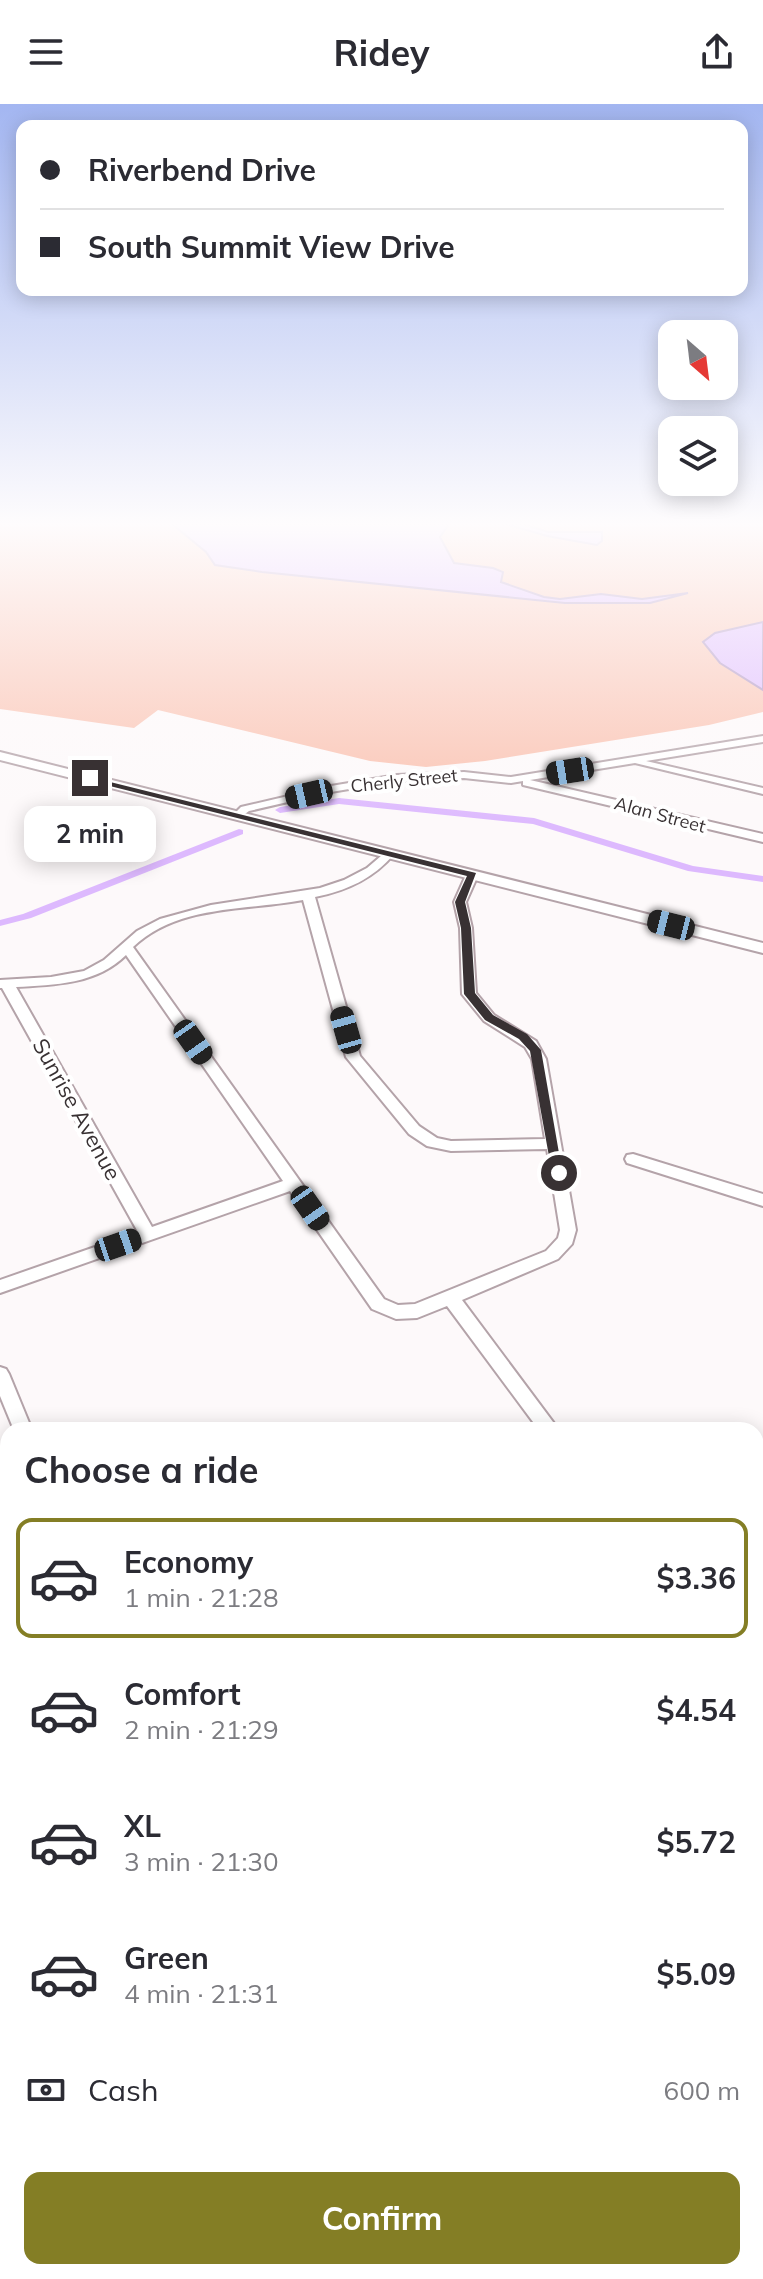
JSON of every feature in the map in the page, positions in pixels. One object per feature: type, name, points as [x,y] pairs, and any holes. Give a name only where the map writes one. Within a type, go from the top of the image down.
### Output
[{"type":"street","name":"Cherly Street","points":[[238,816],[245,809],[331,789],[397,778],[464,775],[511,780],[763,739]]},
{"type":"street","points":[[0,756],[763,948]]},
{"type":"street","points":[[630,761],[763,791]]},
{"type":"street","name":"Alan Street","points":[[511,780],[763,838]]},
{"type":"street","points":[[738,786],[763,782]]},
{"type":"street","points":[[3,984],[46,983],[74,978],[102,968],[156,925],[193,912],[308,896],[369,872],[388,854]]},
{"type":"street","points":[[127,947],[378,1304],[407,1313],[451,1298],[552,1255],[566,1240],[568,1230],[535,1050],[523,1037],[489,1018],[469,994],[466,928],[460,902],[472,875]]},
{"type":"street","points":[[308,896],[353,1057],[414,1130],[432,1142],[451,1146],[554,1144]]},
{"type":"street","name":"Sunrise Avenue","points":[[3,984],[148,1235]]},
{"type":"street","points":[[633,1159],[763,1200]]},
{"type":"street","points":[[0,1287],[293,1184]]},
{"type":"street","points":[[451,1298],[544,1422]]},
{"type":"street","points":[[0,1374],[20,1422]]},
{"type":"shaded area","points":[[0,626],[763,626],[763,712],[709,725],[485,761],[426,767],[370,761],[158,710],[134,728],[0,709]]},
{"type":"shaded area","points":[[763,626],[763,690],[720,663],[703,642],[715,633]]},
{"type":"waterway","points":[[280,810],[339,801],[534,821],[692,869],[763,879]]},
{"type":"waterway","points":[[0,923],[27,916],[239,832]]},
{"type":"route","points":[[90,778],[472,875],[460,902],[466,928],[469,994],[479,1010],[523,1037],[535,1050],[559,1173]]}]
